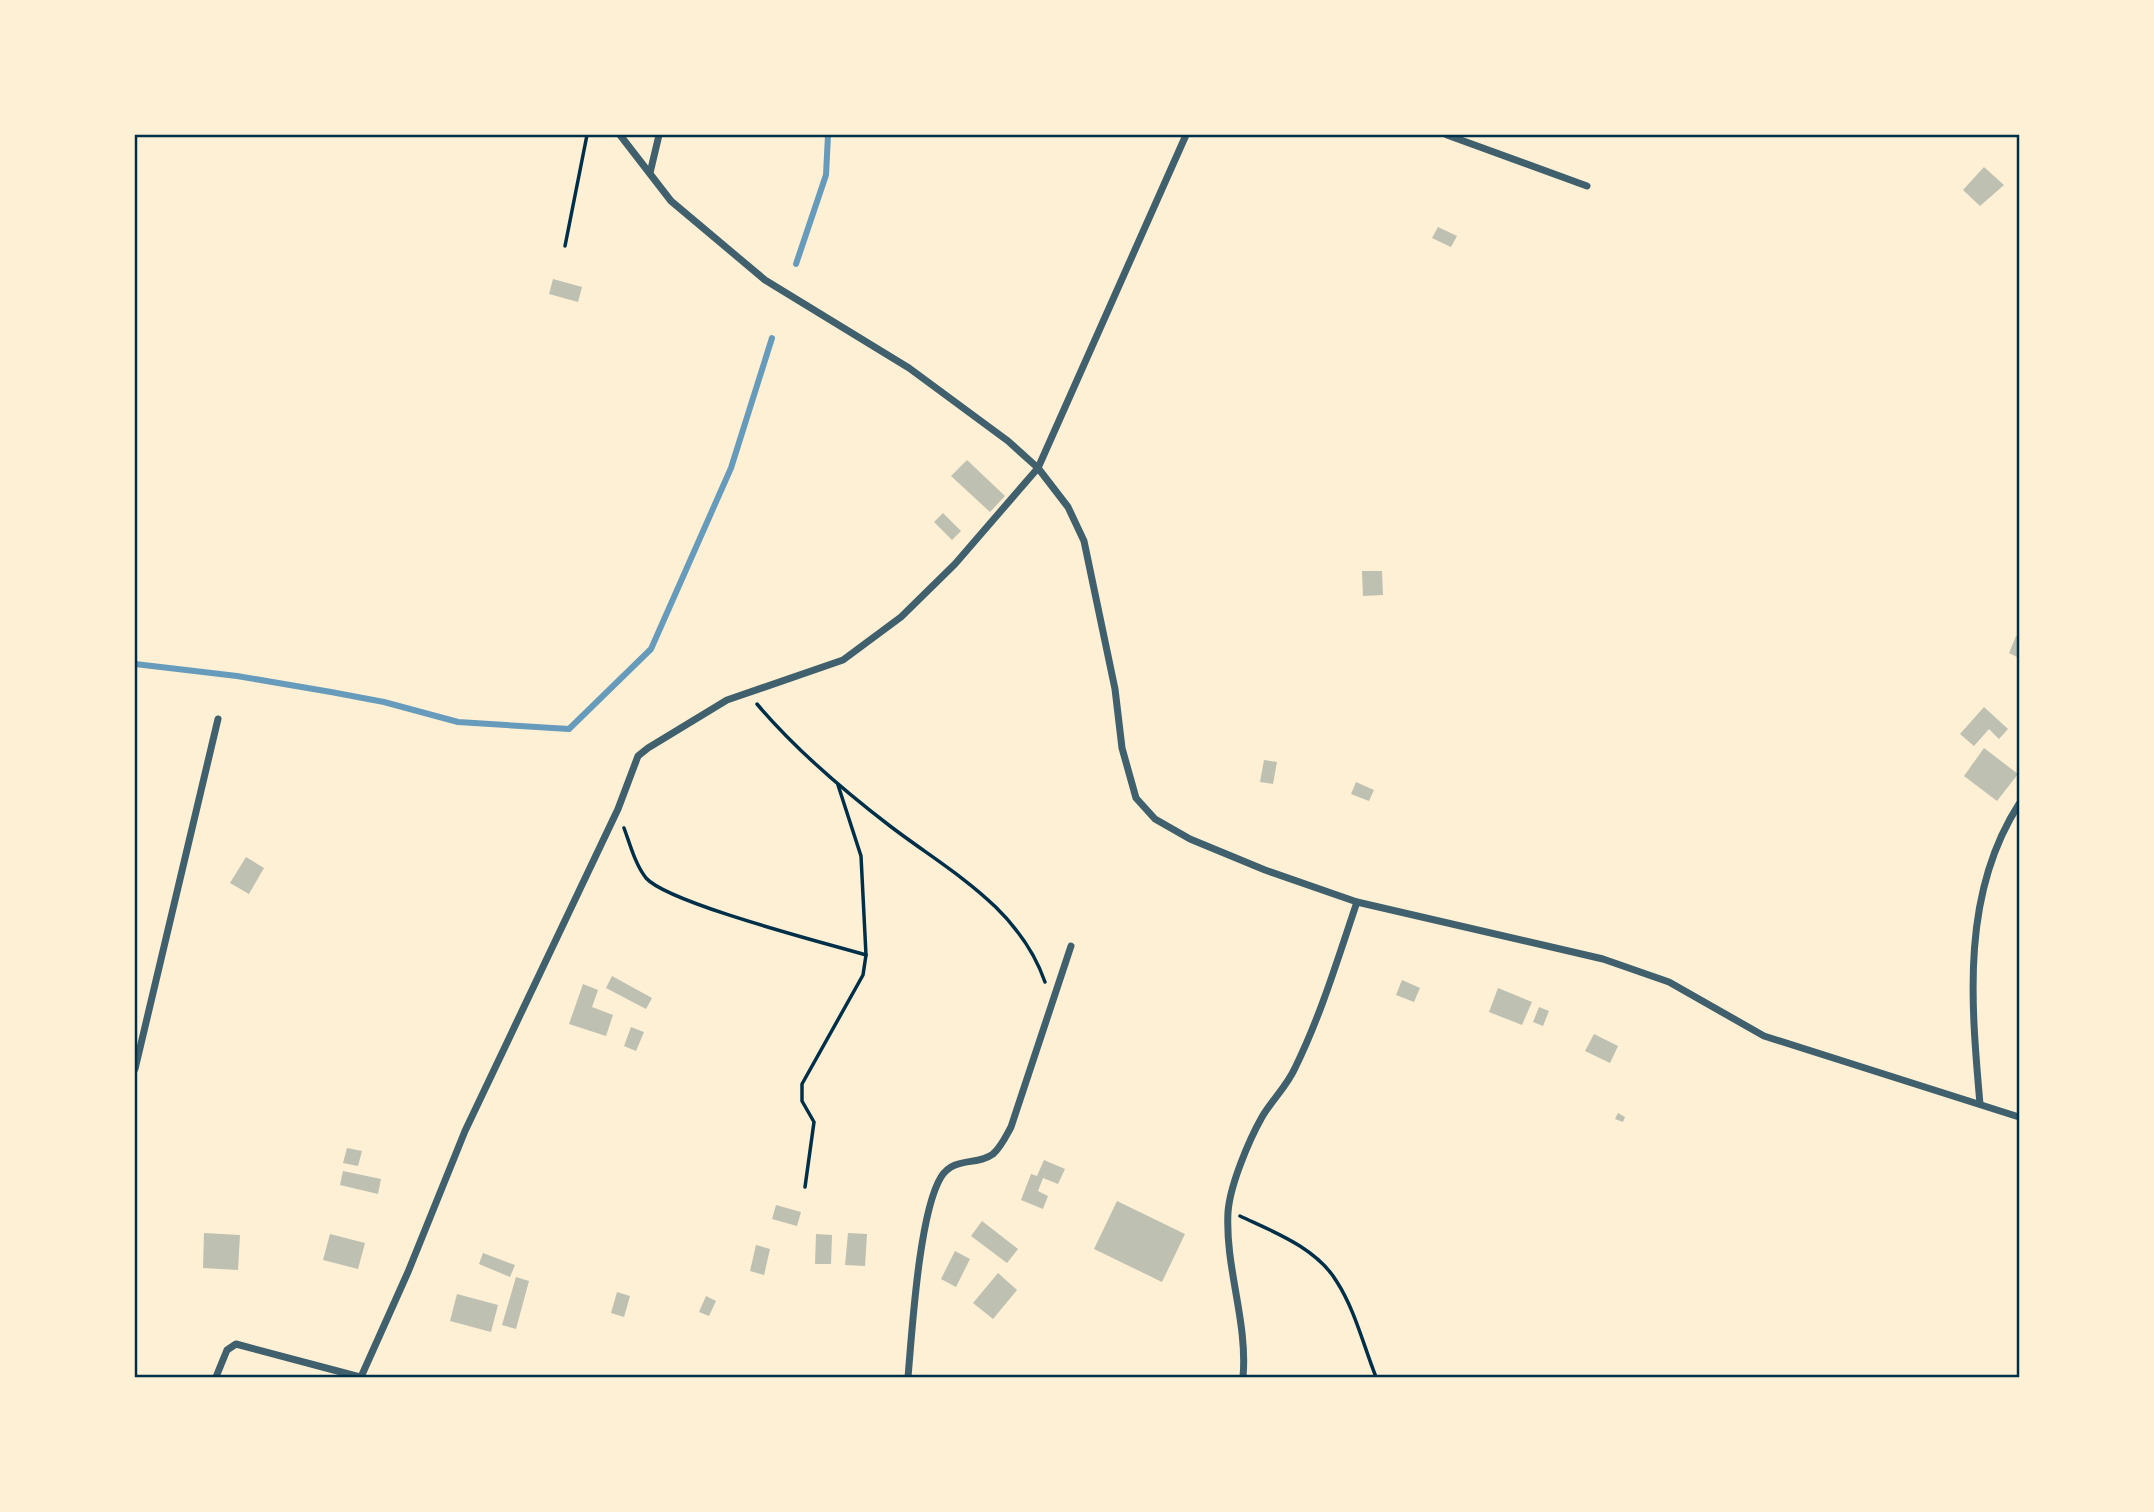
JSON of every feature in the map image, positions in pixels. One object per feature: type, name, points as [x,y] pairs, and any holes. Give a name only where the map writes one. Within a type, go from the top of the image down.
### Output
[{"type":"street","points":[[620,135],[671,201],[765,280],[909,368],[1008,441],[1038,468],[1068,508],[1084,541],[1112,677],[1122,748],[1136,798],[1155,819],[1190,839],[1357,902],[1603,959],[1669,982],[1764,1035],[2019,1117]]},
{"type":"street","points":[[650,173],[659,135]]},
{"type":"street","points":[[216,1377],[227,1350],[236,1344],[360,1377],[408,1272],[465,1131],[618,809],[638,757],[648,748],[727,700],[843,660],[901,617],[955,564],[1038,468],[1186,135]]},
{"type":"street","points":[[1447,135],[1587,186]]},
{"type":"street","points":[[135,1069],[219,719]]},
{"type":"street","points":[[1980,1104],[1972,969],[1976,922],[1986,876],[2007,822],[2019,804]]},
{"type":"street","points":[[1243,1377],[1242,1331],[1232,1270],[1228,1211],[1248,1146],[1263,1115],[1294,1071],[1317,1019],[1357,902]]},
{"type":"street","points":[[908,1377],[923,1245],[941,1178],[951,1166],[990,1156],[1000,1147],[1011,1127],[1071,946]]},
{"type":"path","points":[[565,246],[587,135]]},
{"type":"path","points":[[748,694],[782,733],[837,783],[890,826],[992,900],[1011,922],[1040,967],[1053,1004]]},
{"type":"path","points":[[805,1187],[814,1122],[803,1101],[802,1084],[863,975],[866,955],[861,856],[837,783]]},
{"type":"path","points":[[618,809],[646,879],[666,891],[730,914],[866,955]]},
{"type":"path","points":[[1228,1211],[1288,1238],[1317,1259],[1337,1281],[1376,1377]]},
{"type":"building","points":[[1984,167],[2004,185],[1980,206],[1963,190]]},
{"type":"building","points":[[1438,227],[1457,236],[1451,247],[1432,238]]},
{"type":"building","points":[[553,279],[582,287],[578,302],[549,294]]},
{"type":"building","points":[[967,460],[1005,496],[990,512],[951,476]]},
{"type":"building","points":[[943,513],[961,531],[952,540],[934,522]]},
{"type":"building","points":[[1362,571],[1382,571],[1383,595],[1363,596]]},
{"type":"building","points":[[2016,636],[2019,637],[2019,658],[2009,653]]},
{"type":"building","points":[[1984,707],[2008,729],[1999,739],[1989,729],[1974,746],[1960,734]]},
{"type":"building","points":[[1984,748],[2018,774],[1997,801],[1964,776]]},
{"type":"building","points":[[1264,760],[1277,762],[1273,784],[1260,782]]},
{"type":"building","points":[[1356,782],[1374,790],[1369,801],[1351,794]]},
{"type":"building","points":[[246,857],[264,868],[249,894],[230,883]]},
{"type":"building","points":[[612,976],[652,998],[646,1009],[606,988]]},
{"type":"building","points":[[1402,980],[1420,988],[1414,1002],[1396,995]]},
{"type":"building","points":[[583,984],[598,990],[592,1007],[613,1015],[606,1036],[569,1024]]},
{"type":"building","points":[[1498,988],[1532,1002],[1522,1025],[1489,1012]]},
{"type":"building","points":[[1539,1007],[1549,1011],[1543,1026],[1533,1022]]},
{"type":"building","points":[[631,1027],[644,1032],[636,1051],[624,1046]]},
{"type":"building","points":[[1594,1034],[1618,1046],[1610,1063],[1585,1051]]},
{"type":"building","points":[[1618,1113],[1625,1117],[1623,1122],[1615,1119]]},
{"type":"building","points":[[347,1148],[362,1151],[358,1166],[343,1163]]},
{"type":"building","points":[[1044,1160],[1065,1169],[1058,1184],[1043,1178],[1038,1191],[1048,1196],[1043,1209],[1021,1200],[1031,1174],[1037,1176]]},
{"type":"building","points":[[343,1171],[381,1179],[378,1194],[340,1185]]},
{"type":"building","points":[[1117,1201],[1185,1234],[1162,1282],[1094,1249]]},
{"type":"building","points":[[776,1205],[801,1212],[797,1226],[772,1219]]},
{"type":"building","points":[[982,1221],[1018,1249],[1007,1263],[971,1236]]},
{"type":"building","points":[[204,1233],[240,1235],[238,1270],[203,1268]]},
{"type":"building","points":[[848,1233],[867,1234],[865,1266],[845,1265]]},
{"type":"building","points":[[330,1234],[365,1243],[358,1269],[323,1260]]},
{"type":"building","points":[[816,1234],[832,1235],[831,1264],[815,1264]]},
{"type":"building","points":[[756,1245],[770,1249],[764,1275],[750,1271]]},
{"type":"building","points":[[955,1251],[970,1259],[956,1287],[941,1279]]},
{"type":"building","points":[[483,1253],[515,1265],[510,1277],[479,1264]]},
{"type":"building","points":[[998,1273],[1017,1290],[993,1319],[973,1303]]},
{"type":"building","points":[[516,1277],[529,1281],[516,1329],[502,1325]]},
{"type":"building","points":[[617,1292],[630,1296],[624,1317],[611,1313]]},
{"type":"building","points":[[457,1294],[498,1305],[491,1332],[450,1321]]},
{"type":"building","points":[[706,1296],[716,1301],[709,1316],[699,1312]]},
{"type":"waterway","points":[[796,264],[826,175],[828,135]]},
{"type":"waterway","points":[[135,664],[237,676],[331,692],[384,702],[458,722],[569,729],[651,649],[731,468],[772,338]]}]
